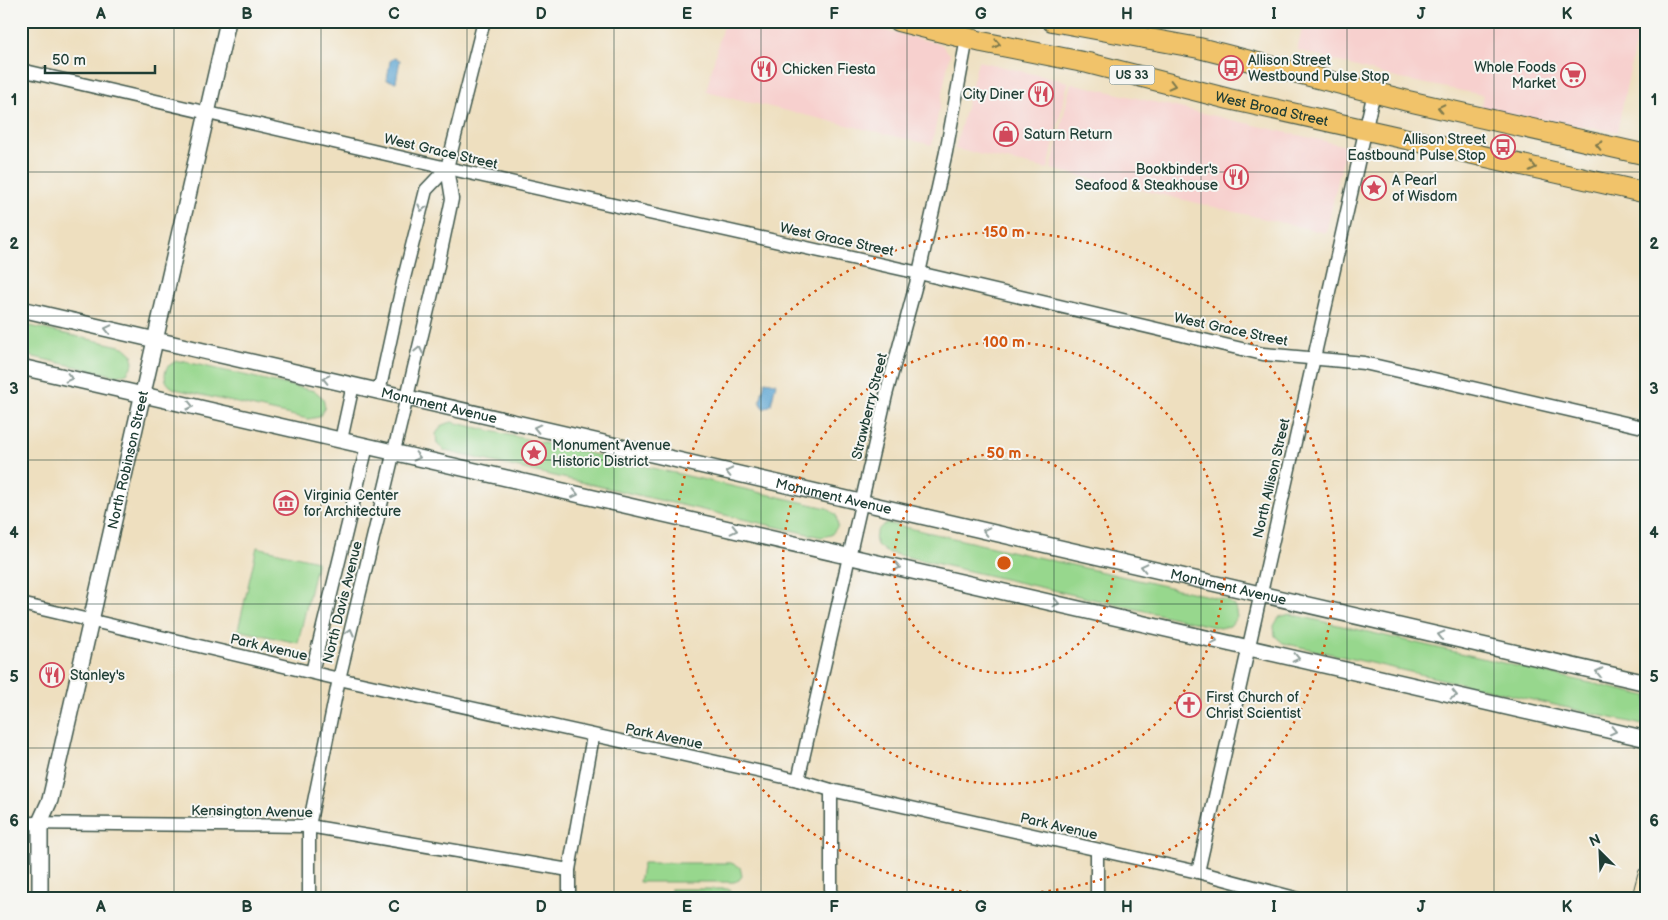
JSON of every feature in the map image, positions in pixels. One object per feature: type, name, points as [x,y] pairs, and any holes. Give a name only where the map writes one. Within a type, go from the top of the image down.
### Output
[{"type":"main road","name":"West Broad Street","points":[[898,21],[1088,64],[1229,99],[1647,193]]},
{"type":"main road","points":[[1052,21],[1199,48],[1374,92],[1647,155]]},
{"type":"main road","points":[[1641,899],[1647,876]]},
{"type":"street","name":"North Robinson Street","points":[[40,899],[40,822],[50,800],[228,21]]},
{"type":"street","name":"North Davis Avenue","points":[[308,899],[309,826],[339,679],[408,398],[452,199],[447,168],[484,21]]},
{"type":"street","name":"Strawberry Street","points":[[798,780],[886,395],[918,272],[946,152],[967,38]]},
{"type":"street","name":"West Grace Street","points":[[21,70],[447,168],[918,272],[1263,354],[1364,364],[1647,428]]},
{"type":"street","name":"North Allison Street","points":[[1198,872],[1374,92]]},
{"type":"street","name":"North Davis Avenue","points":[[379,392],[403,282],[426,190],[447,168]]},
{"type":"street","name":"Monument Avenue","points":[[21,309],[1647,683]]},
{"type":"street","points":[[21,367],[1647,739]]},
{"type":"street","points":[[341,440],[353,385]]},
{"type":"street","name":"North Davis Avenue","points":[[312,672],[367,446]]},
{"type":"street","name":"Park Avenue","points":[[21,604],[339,679],[798,780],[831,790],[1198,872],[1299,899]]},
{"type":"street","points":[[569,899],[569,870],[593,736]]},
{"type":"street","points":[[831,790],[831,899]]},
{"type":"street","name":"Kensington Avenue","points":[[21,823],[309,826],[569,870]]},
{"type":"street","points":[[1097,850],[1097,899]]},
{"type":"shaded area","points":[[724,21],[844,21],[941,44],[950,54],[932,145],[706,92]]},
{"type":"shaded area","points":[[1304,21],[1640,21],[1617,132],[1498,112],[1481,107],[1483,95],[1396,78],[1297,50]]},
{"type":"shaded area","points":[[978,61],[1068,82],[1048,169],[955,149]]},
{"type":"shaded area","points":[[1071,83],[1346,146],[1326,233],[1051,169]]},
{"type":"green space","points":[[21,324],[124,347],[132,354],[133,364],[127,373],[117,376],[21,354]]},
{"type":"green space","points":[[176,361],[315,391],[323,398],[325,408],[319,417],[308,419],[175,389],[167,382],[165,374],[167,367]]},
{"type":"green space","points":[[452,422],[827,508],[836,515],[838,526],[831,535],[821,537],[445,451],[437,444],[436,434],[442,425]]},
{"type":"green space","points":[[887,523],[1226,600],[1235,606],[1237,617],[1230,626],[1219,628],[886,552],[877,545],[875,538],[878,530]]},
{"type":"green space","points":[[257,547],[317,561],[298,643],[238,630]]},
{"type":"green space","points":[[1290,614],[1647,696],[1647,726],[1283,643],[1275,636],[1274,626],[1279,617]]},
{"type":"green space","points":[[643,863],[731,863],[740,867],[742,876],[734,882],[639,882]]},
{"type":"green space","points":[[671,889],[730,889],[730,899],[671,899]]},
{"type":"water","points":[[394,58],[400,60],[396,82],[387,80],[390,61]]},
{"type":"water","points":[[765,381],[776,383],[771,405],[764,409],[760,402]]},
{"type":"place","name":"Allison Street Westbound Pulse Stop","points":[[1231,68]]},
{"type":"place","name":"Chicken Fiesta","points":[[764,69]]},
{"type":"place","name":"Whole Foods Market","points":[[1573,75]]},
{"type":"place","name":"City Diner","points":[[1041,94]]},
{"type":"place","name":"Saturn Return","points":[[1006,134]]},
{"type":"place","name":"Allison Street Eastbound Pulse Stop","points":[[1503,147]]},
{"type":"place","name":"Bookbinder's Seafood & Steakhouse","points":[[1236,177]]},
{"type":"place","name":"A Pearl of Wisdom","points":[[1374,188]]},
{"type":"place","name":"Monument Avenue Historic District","points":[[534,453]]},
{"type":"place","name":"Virginia Center for Architecture","points":[[286,503]]},
{"type":"place","name":"Stanley's","points":[[52,675]]},
{"type":"place","name":"First Church of Christ Scientist","points":[[1189,705]]}]
